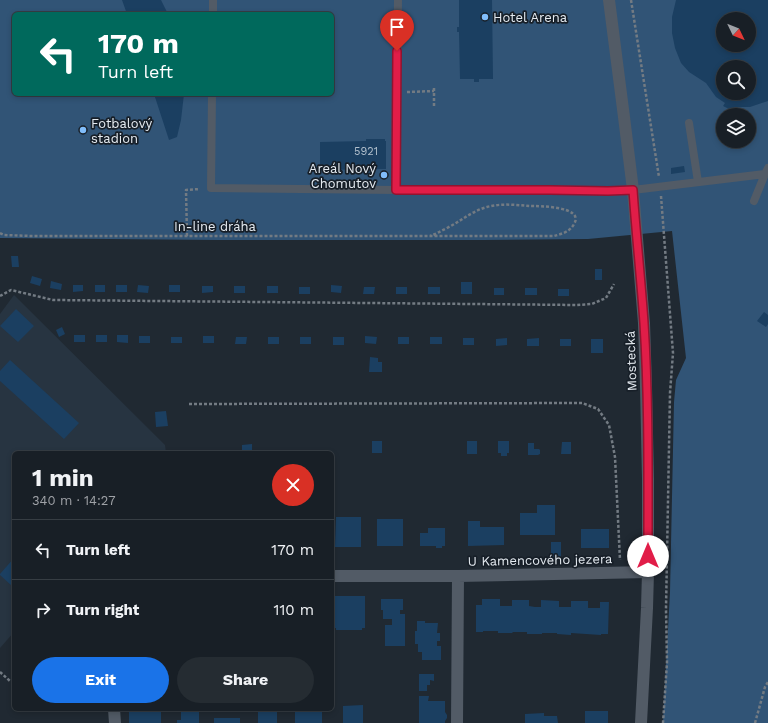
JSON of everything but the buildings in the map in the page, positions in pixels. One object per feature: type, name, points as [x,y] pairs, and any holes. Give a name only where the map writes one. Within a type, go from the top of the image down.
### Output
[{"type":"street","name":"Mostecká","points":[[609,0],[633,190],[644,323],[648,479],[648,572],[641,723]]},
{"type":"street","name":"U Kamencového jezera","points":[[334,576],[458,576],[648,572]]},
{"type":"street","name":"U Kamencového jezera","points":[[457,723],[458,576]]},
{"type":"street","points":[[114,711],[115,723]]},
{"type":"lane","points":[[212,12],[213,0]]},
{"type":"lane","points":[[396,190],[398,0]]},
{"type":"lane","points":[[212,96],[211,188],[608,191],[660,187],[767,171]]},
{"type":"lane","points":[[689,123],[698,182]]},
{"type":"lane","points":[[754,201],[767,171]]},
{"type":"path","points":[[632,0],[660,187],[673,353],[670,393],[666,609],[667,662],[663,723]]},
{"type":"path","points":[[397,92],[434,90],[434,106]]},
{"type":"path","points":[[187,236],[186,190],[211,188]]},
{"type":"path","name":"In-line dráha","points":[[0,233],[4,235],[32,236],[187,236],[430,236],[554,236],[568,231],[576,221],[575,216],[572,213],[557,207],[504,205],[488,206],[470,213],[448,228],[430,236]]},
{"type":"path","points":[[0,296],[10,290],[53,300],[577,305],[592,304],[606,298],[614,284]]},
{"type":"path","points":[[189,404],[582,403],[598,409],[610,425],[615,457],[621,572]]},
{"type":"path","points":[[0,672],[12,681]]},
{"type":"path","points":[[755,723],[768,678]]},
{"type":"path","points":[[765,687],[768,682]]},
{"type":"shaded area","name":"Areál Nový Chomutov","points":[[0,0],[768,0],[768,723],[663,723],[670,592],[674,402],[676,380],[686,358],[672,231],[588,239],[0,238]]},
{"type":"shaded area","points":[[14,295],[165,445],[166,451],[12,451],[12,634],[0,648],[0,314]]},
{"type":"place","name":"Hotel Arena","points":[[485,17]]},
{"type":"place","name":"Fotbalový stadion","points":[[83,130]]},
{"type":"place","name":"Areál Nový Chomutov","points":[[384,175]]},
{"type":"route","points":[[397,51],[396,190],[633,190],[644,323],[648,479],[648,556]]}]
